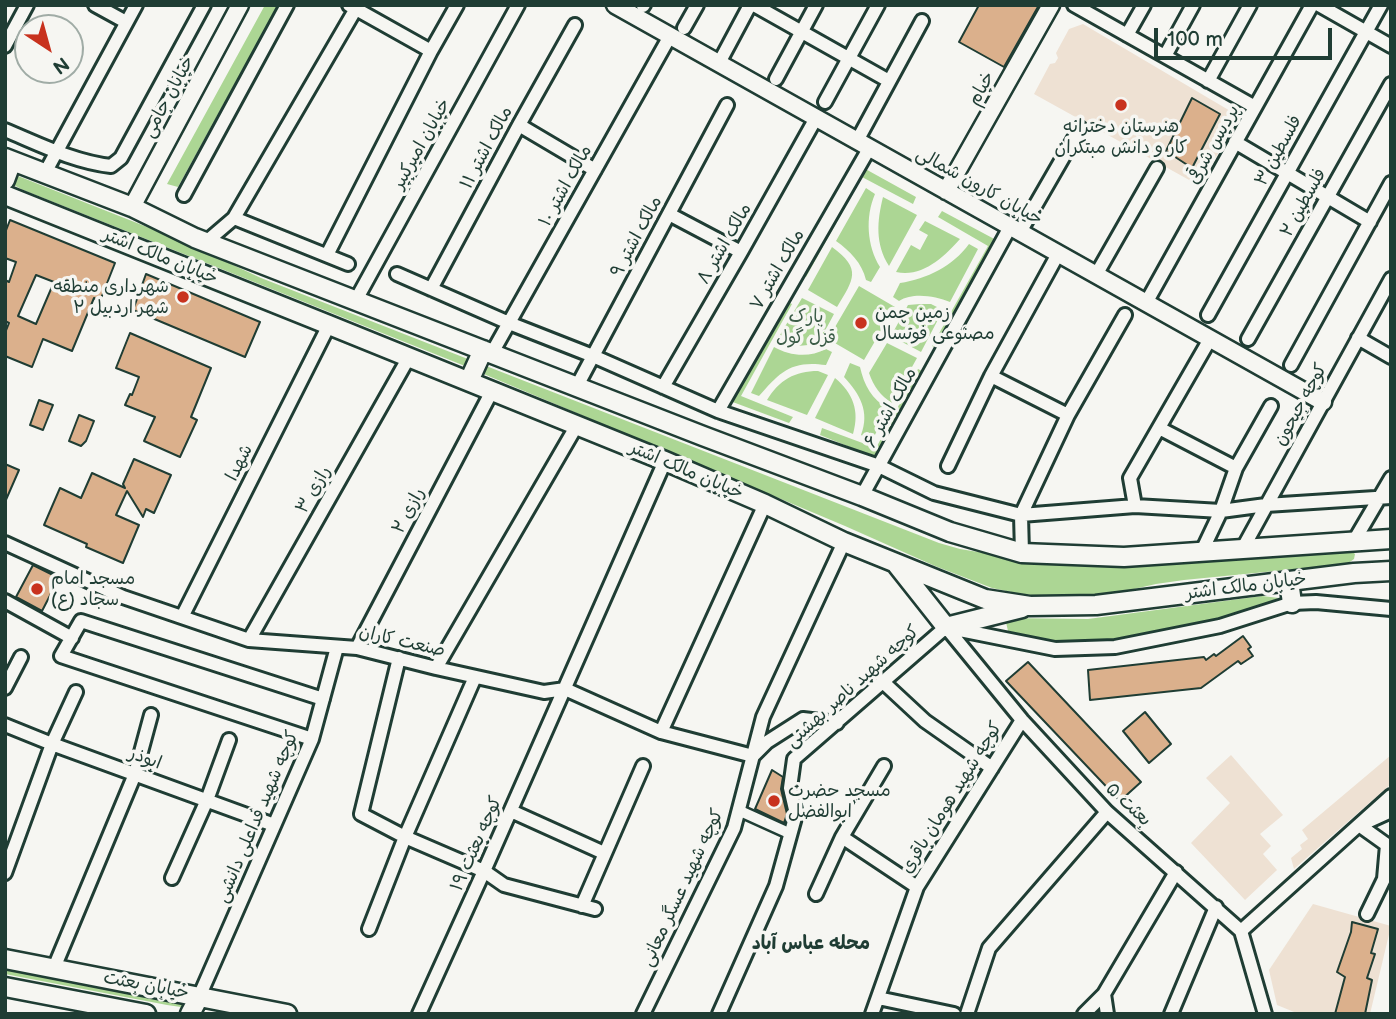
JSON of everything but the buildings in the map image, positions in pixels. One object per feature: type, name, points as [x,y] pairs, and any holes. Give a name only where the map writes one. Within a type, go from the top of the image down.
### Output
[{"type":"main road","name":"خیابان مالک اشتر","points":[[9,160],[132,207],[206,242],[950,532],[1022,553],[1124,557],[1391,540]]},
{"type":"main road","points":[[5,180],[9,160]]},
{"type":"main road","name":"خیابان مالک اشتر","points":[[5,195],[665,461],[844,542],[985,599],[1030,606],[1096,605],[1354,573],[1391,571]]},
{"type":"main road","points":[[469,382],[488,351]]},
{"type":"main road","points":[[1354,541],[1366,555],[1354,573]]},
{"type":"main road","points":[[894,562],[946,627],[1030,606]]},
{"type":"main road","points":[[1289,581],[1292,604]]},
{"type":"main road","name":"خیابان بعثت","points":[[5,959],[287,1014]]},
{"type":"main road","name":"خیابان بعثت","points":[[5,987],[146,1014]]},
{"type":"main road","points":[[190,1014],[199,997]]},
{"type":"street","points":[[5,46],[27,5]]},
{"type":"street","points":[[95,5],[126,23]]},
{"type":"street","points":[[44,173],[136,5]]},
{"type":"street","points":[[5,130],[57,151],[111,166],[121,158],[204,5]]},
{"type":"street","name":"خیابان جامی","points":[[132,207],[240,5]]},
{"type":"street","points":[[184,195],[287,5]]},
{"type":"street","points":[[327,256],[457,5]]},
{"type":"street","name":"خیابان امیرکبیر","points":[[356,300],[518,5]]},
{"type":"street","name":"خیابان کارون شمالی","points":[[615,5],[677,32],[719,63],[1323,402]]},
{"type":"street","name":"مالک اشتر ۱۰","points":[[488,351],[509,323],[595,170],[677,32],[697,5]]},
{"type":"street","points":[[719,63],[752,5],[889,81]]},
{"type":"street","points":[[776,79],[816,5]]},
{"type":"street","points":[[825,102],[878,5]]},
{"type":"street","name":"خیام","points":[[946,191],[1051,5]]},
{"type":"street","points":[[1074,5],[1255,107]]},
{"type":"street","points":[[1127,35],[1144,5]]},
{"type":"street","points":[[1165,56],[1194,5]]},
{"type":"street","points":[[1208,80],[1250,5]]},
{"type":"street","name":"پردیس شرقی","points":[[1146,303],[1312,5]]},
{"type":"street","points":[[1319,5],[1391,46]]},
{"type":"street","name":"فلسطین ۳","points":[[1208,315],[1381,5]]},
{"type":"street","points":[[206,242],[234,218],[355,7],[431,51]]},
{"type":"street","name":"مالک اشتر ۷","points":[[718,411],[863,144],[889,81],[922,21]]},
{"type":"street","name":"مالک اشتر ۱۱","points":[[431,289],[575,25]]},
{"type":"street","name":"فلسطین ۲","points":[[1248,340],[1391,84]]},
{"type":"street","name":"مالک اشتر ۹","points":[[577,386],[727,104]]},
{"type":"street","name":"مالک اشتر ۸","points":[[663,387],[816,118]]},
{"type":"street","points":[[519,125],[595,170]]},
{"type":"street","name":"مالک اشتر ۶","points":[[862,496],[1015,230],[1080,128]]},
{"type":"street","points":[[1236,142],[1370,222]]},
{"type":"street","points":[[1096,275],[1157,168]]},
{"type":"street","points":[[1292,365],[1391,183]]},
{"type":"street","points":[[669,214],[741,252]]},
{"type":"street","points":[[234,218],[348,264]]},
{"type":"street","points":[[948,466],[991,376],[1058,254]]},
{"type":"street","points":[[397,274],[718,411],[879,466],[934,493],[1021,515],[1135,506],[1221,511],[1266,505],[1386,497]]},
{"type":"street","name":"کوچه جیحون","points":[[1243,548],[1389,285]]},
{"type":"street","points":[[1022,553],[1021,515],[1068,415],[1125,315]]},
{"type":"street","name":"شهدا","points":[[182,617],[330,325]]},
{"type":"street","points":[[1358,338],[1391,357]]},
{"type":"street","points":[[1135,506],[1130,478],[1210,339]]},
{"type":"street","name":"رازی ۳","points":[[249,640],[409,357]]},
{"type":"street","points":[[991,376],[1068,415]]},
{"type":"street","name":"رازی ۲","points":[[357,648],[492,391]]},
{"type":"street","points":[[1202,551],[1221,511],[1236,468],[1271,406]]},
{"type":"street","points":[[436,668],[577,425]]},
{"type":"street","points":[[1158,428],[1236,468]]},
{"type":"street","name":"کوچه بعثت ۱۹","points":[[419,1014],[665,461]]},
{"type":"street","points":[[1354,541],[1386,497],[1391,478]]},
{"type":"street","points":[[661,732],[765,504]]},
{"type":"street","name":"کوچه شهید عسگر معانی","points":[[643,1014],[733,828],[763,717],[844,542]]},
{"type":"street","name":"صنعت کاران","points":[[5,543],[123,597],[249,640],[357,648],[544,692],[565,689],[661,732],[753,756]]},
{"type":"street","points":[[5,601],[72,638]]},
{"type":"street","points":[[946,627],[1055,649],[1115,647],[1220,626],[1292,604],[1316,602],[1391,608]]},
{"type":"street","points":[[312,739],[61,656],[81,621],[323,699]]},
{"type":"street","name":"کوچه شهید ناصر بهشتی","points":[[719,1014],[776,886],[796,814],[790,789],[794,759],[946,627]]},
{"type":"street","name":"بعثت ۵","points":[[946,627],[1022,720],[1107,812],[1241,931]]},
{"type":"street","name":"کوچه شهید فداعلی دانشی","points":[[199,997],[312,739],[337,647]]},
{"type":"street","points":[[5,688],[21,657]]},
{"type":"street","points":[[399,658],[360,814],[405,837],[484,871],[504,885],[588,907],[604,853],[643,766]]},
{"type":"street","points":[[369,929],[405,837],[475,677]]},
{"type":"street","points":[[883,682],[925,722],[992,768]]},
{"type":"street","points":[[5,873],[52,744],[76,692]]},
{"type":"street","points":[[54,968],[135,774],[151,715]]},
{"type":"street","points":[[753,756],[767,742],[803,719],[837,723]]},
{"type":"street","name":"کوچه شهید هومان باقری","points":[[872,1014],[916,887],[1022,720]]},
{"type":"street","name":"ابوذر","points":[[5,724],[52,744],[274,825]]},
{"type":"street","points":[[172,878],[207,800],[229,740]]},
{"type":"street","points":[[816,894],[842,837],[884,766]]},
{"type":"street","points":[[1265,1014],[1241,931],[1391,796]]},
{"type":"street","points":[[738,810],[791,834]]},
{"type":"street","points":[[511,811],[604,853]]},
{"type":"street","points":[[1359,825],[1391,811]]},
{"type":"street","points":[[967,1014],[989,948],[1107,812]]},
{"type":"street","points":[[1359,825],[1387,845],[1384,879],[1367,914]]},
{"type":"street","points":[[842,837],[916,887]]},
{"type":"street","points":[[1084,1014],[1104,994],[1176,872]]},
{"type":"street","points":[[1171,1014],[1216,907]]},
{"type":"street","points":[[1104,994],[1107,1014]]},
{"type":"street","points":[[878,999],[954,1014]]},
{"type":"shaded area","name":"هنرستان دخترانه کار و دانش مبتکران","points":[[1083,24],[1232,112],[1236,121],[1200,186],[1034,94],[1050,64],[1055,63],[1058,58],[1056,53],[1069,29]],"holes":[[[1192,99],[1220,114],[1192,167],[1166,151]]]},
{"type":"shaded area","points":[[1231,755],[1283,815],[1260,834],[1271,846],[1263,854],[1277,870],[1245,900],[1191,843],[1230,803],[1206,778]]},
{"type":"shaded area","points":[[1391,755],[1391,784],[1294,869],[1291,858],[1302,849],[1300,845],[1308,839],[1302,830]]},
{"type":"shaded area","points":[[1313,904],[1391,926],[1370,1014],[1365,1014],[1372,981],[1367,978],[1374,955],[1345,977],[1335,1014],[1299,1014],[1277,1005],[1269,970]]},
{"type":"green space","points":[[265,5],[278,5],[178,187],[167,184]]},
{"type":"green space","name":"پارک قزل گول","points":[[860,166],[916,197],[913,204],[862,177],[806,277],[800,274]]},
{"type":"green space","points":[[18,176],[175,238],[261,278],[473,361],[470,368],[23,190],[12,184],[14,177]]},
{"type":"green space","name":"پارک قزل گول","points":[[866,188],[875,194],[869,231],[872,250],[880,267],[871,282],[866,280],[855,258],[836,241]]},
{"type":"green space","points":[[883,197],[917,215],[889,266],[881,249],[878,232]]},
{"type":"green space","points":[[942,211],[998,241],[938,349],[932,346],[988,246],[938,217]]},
{"type":"green space","points":[[925,221],[960,239],[940,259],[923,269],[896,272],[911,245],[920,250],[928,235],[919,230]]},
{"type":"green space","points":[[969,244],[978,249],[950,302],[924,296],[899,301],[893,297],[900,283],[939,270],[955,259]]},
{"type":"green space","name":"پارک قزل گول","points":[[832,247],[848,262],[852,275],[848,289],[837,307],[808,290]]},
{"type":"green space","name":"پارک قزل گول","points":[[859,286],[895,307],[864,360],[828,339]]},
{"type":"green space","name":"پارک قزل گول","points":[[802,298],[834,314],[818,344],[798,346],[777,340]]},
{"type":"green space","name":"پارک قزل گول","points":[[785,301],[792,304],[741,396],[793,417],[789,423],[730,401]]},
{"type":"green space","points":[[931,304],[943,310],[921,352],[891,336],[908,305]]},
{"type":"green space","name":"پارک قزل گول","points":[[887,343],[917,358],[892,403],[878,390],[869,373]]},
{"type":"green space","name":"پارک قزل گول","points":[[774,347],[800,355],[826,349],[832,352],[826,365],[795,366],[780,374],[759,396],[751,393]]},
{"type":"green space","name":"پارک قزل گول","points":[[850,363],[860,367],[870,391],[877,401],[888,408],[872,441],[861,435],[864,427],[862,404],[844,377]]},
{"type":"green space","points":[[481,364],[960,549],[1008,557],[1350,549],[1355,554],[1354,559],[1347,564],[1184,580],[1112,594],[1058,598],[992,588],[479,372]]},
{"type":"green space","points":[[918,369],[924,372],[877,458],[820,435],[822,428],[876,448]]},
{"type":"green space","name":"پارک قزل گول","points":[[818,371],[828,375],[807,415],[767,400],[788,378]]},
{"type":"green space","name":"پارک قزل گول","points":[[835,378],[853,403],[856,418],[853,434],[815,418]]},
{"type":"green space","points":[[1262,596],[1279,598],[1212,624],[1111,643],[1058,644],[1008,631],[1005,618],[1088,619]]},
{"type":"green space","points":[[5,968],[179,1001],[183,1004],[181,1007],[167,1005],[5,974]]},
{"type":"place","name":"هنرستان دخترانه کار و دانش مبتکران","points":[[1121,105]]},
{"type":"place","name":"شهرداری منطقه ۲ شهر اردبیل","points":[[183,297]]},
{"type":"place","name":"زمین چمن مصنوعی فوتسال","points":[[861,323]]},
{"type":"place","name":"مسجد امام سجاد (ع)","points":[[37,589]]},
{"type":"place","name":"مسجد حضرت ابوالفضل","points":[[774,801]]},
{"type":"district","name":"محله عباس آباد","points":[[811,944]]}]
